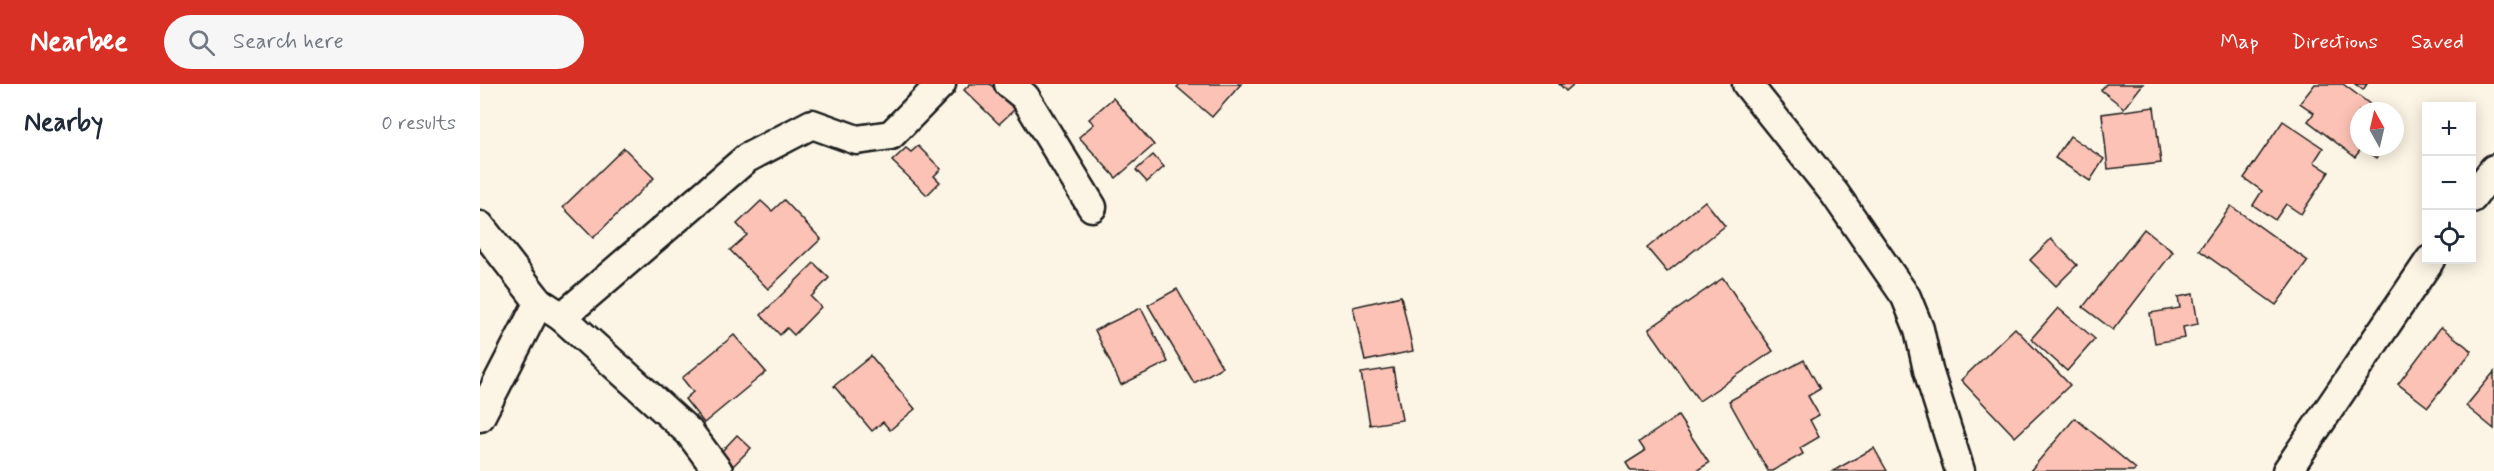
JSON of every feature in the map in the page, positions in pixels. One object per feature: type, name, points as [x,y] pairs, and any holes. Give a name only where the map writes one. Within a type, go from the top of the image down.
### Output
[{"type":"street","points":[[480,417],[550,309],[747,158],[812,124],[857,140],[891,135],[941,84]]},
{"type":"street","points":[[1009,84],[1025,97],[1092,207]]},
{"type":"street","points":[[1747,84],[1835,194],[1906,297],[1919,329],[1928,370],[1960,471]]},
{"type":"street","points":[[2476,193],[2494,169]]},
{"type":"street","points":[[480,226],[550,309],[689,432],[718,471]]},
{"type":"street","points":[[2297,468],[2427,264]]},
{"type":"building","points":[[970,84],[990,84],[1015,109],[999,124],[964,90]]},
{"type":"building","points":[[1180,84],[1241,84],[1212,117],[1177,87]]},
{"type":"building","points":[[1559,84],[1574,84],[1566,91]]},
{"type":"building","points":[[2106,84],[2143,84],[2124,108],[2101,90]]},
{"type":"building","points":[[2315,84],[2343,84],[2367,102],[2350,102],[2350,153],[2308,121],[2314,113],[2300,103]]},
{"type":"building","points":[[2355,84],[2367,84],[2363,90]]},
{"type":"building","points":[[1113,98],[1154,145],[1116,178],[1079,137],[1094,124],[1089,119]]},
{"type":"building","points":[[2154,107],[2161,163],[2108,169],[2102,114]]},
{"type":"building","points":[[2283,121],[2323,148],[2314,162],[2329,172],[2301,214],[2286,204],[2275,220],[2253,205],[2262,191],[2244,178]]},
{"type":"building","points":[[2070,136],[2104,159],[2090,181],[2055,158]]},
{"type":"building","points":[[918,146],[941,169],[934,176],[940,182],[927,195],[892,161],[906,148],[911,152]]},
{"type":"building","points":[[624,148],[654,178],[593,238],[563,207]]},
{"type":"building","points":[[1153,155],[1164,167],[1147,182],[1136,170]]},
{"type":"building","points":[[784,200],[821,239],[768,289],[730,250],[747,235],[737,224],[761,201],[772,211]]},
{"type":"building","points":[[1705,201],[1725,226],[1667,272],[1647,248]]},
{"type":"building","points":[[2231,206],[2308,261],[2276,305],[2199,250]]},
{"type":"building","points":[[2144,229],[2173,252],[2113,330],[2083,307]]},
{"type":"building","points":[[2051,239],[2077,265],[2056,286],[2030,260]]},
{"type":"building","points":[[814,263],[829,278],[811,297],[821,307],[794,335],[787,328],[780,335],[761,315]]},
{"type":"building","points":[[1723,278],[1773,351],[1699,401],[1649,329]]},
{"type":"building","points":[[1177,289],[1222,367],[1194,383],[1148,305]]},
{"type":"building","points":[[2193,294],[2198,324],[2183,327],[2185,338],[2155,343],[2150,313],[2180,308],[2178,297]]},
{"type":"building","points":[[1401,296],[1413,351],[1365,361],[1353,307]]},
{"type":"building","points":[[1141,308],[1168,362],[1121,385],[1095,330]]},
{"type":"building","points":[[2058,308],[2095,339],[2067,371],[2031,339]]},
{"type":"building","points":[[2441,327],[2472,351],[2428,407],[2398,384]]},
{"type":"building","points":[[2015,328],[2070,385],[2015,437],[1961,380]]},
{"type":"building","points":[[734,335],[766,372],[704,423],[685,399],[693,392],[682,378]]},
{"type":"building","points":[[871,356],[915,409],[890,430],[883,422],[872,431],[834,386]]},
{"type":"building","points":[[1804,360],[1820,389],[1808,396],[1819,415],[1810,420],[1819,437],[1800,448],[1803,454],[1768,471],[1729,401]]},
{"type":"building","points":[[1393,368],[1402,420],[1370,425],[1361,373]]},
{"type":"building","points":[[2494,372],[2494,429],[2466,406]]},
{"type":"building","points":[[1678,416],[1709,463],[1696,471],[1631,471],[1626,463],[1645,451],[1639,442]]},
{"type":"building","points":[[2075,418],[2136,469],[2133,471],[2030,471]]},
{"type":"building","points":[[737,435],[751,448],[733,466],[720,453]]},
{"type":"building","points":[[1874,448],[1887,471],[1833,471]]}]
